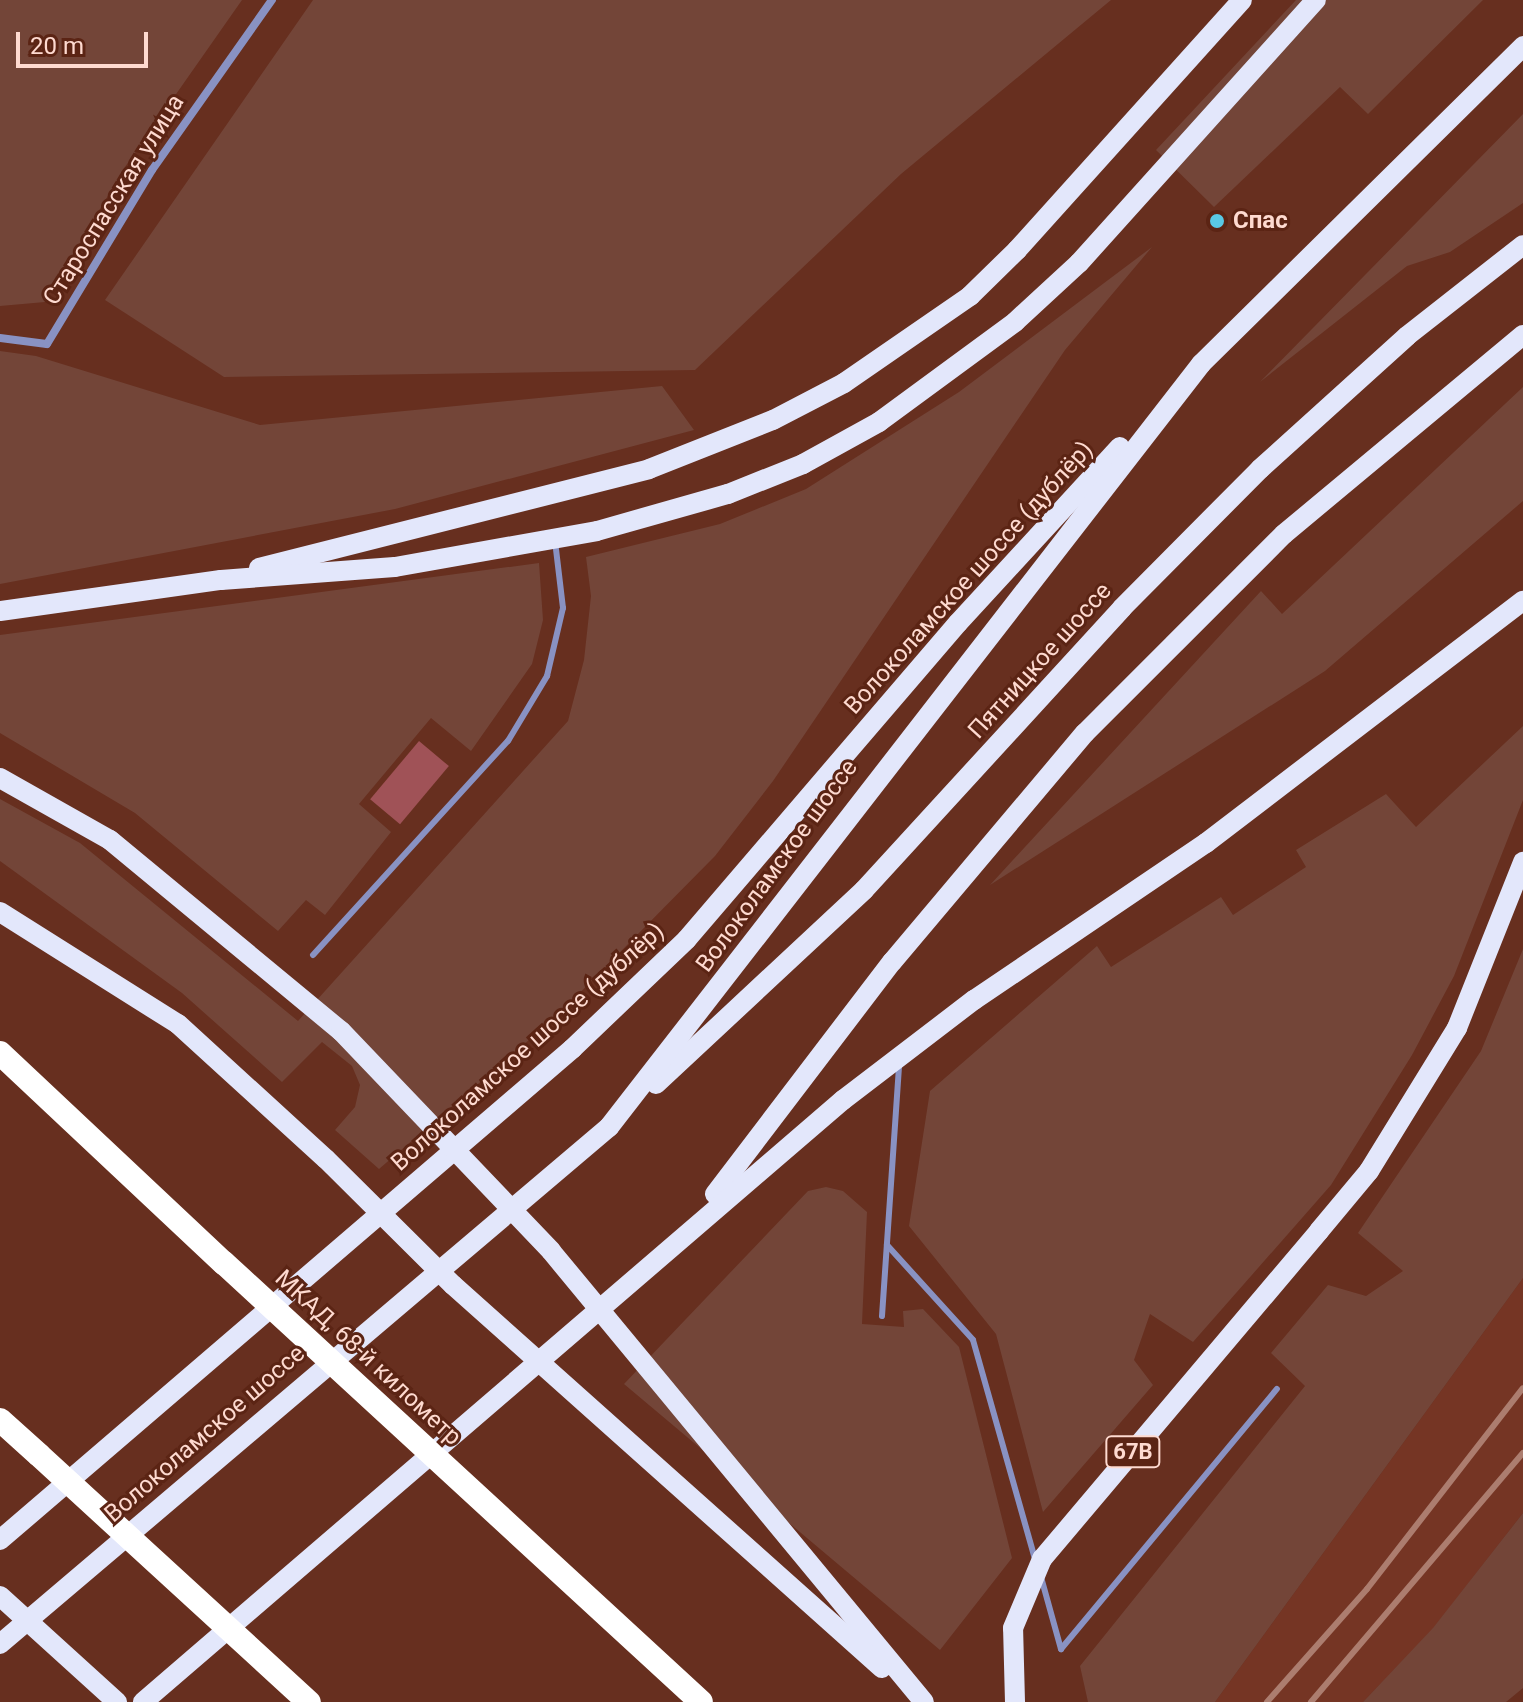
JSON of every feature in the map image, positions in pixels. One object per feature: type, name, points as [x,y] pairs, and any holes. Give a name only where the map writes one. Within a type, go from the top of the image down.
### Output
[{"type":"highway","name":"МКАД, 68-й километр","points":[[0,1053],[701,1702]]},
{"type":"highway","points":[[0,1420],[309,1702]]},
{"type":"main road","points":[[221,580],[380,533],[649,469],[773,420],[844,383],[970,296],[1017,250],[1242,0]]},
{"type":"main road","points":[[0,611],[221,580],[395,567],[554,538],[728,494],[803,464],[879,422],[1015,322],[1079,263],[1316,0]]},
{"type":"main road","name":"Волоколамское шоссе","points":[[0,1644],[609,1127],[1201,364],[1523,46]]},
{"type":"main road","name":"Пятницкое шоссе","points":[[609,1127],[864,890],[1122,608],[1260,469],[1407,336],[1523,245]]},
{"type":"main road","points":[[694,1223],[892,962],[1085,733],[1284,534],[1523,335]]},
{"type":"main road","name":"Волоколамское шоссе (дублёр)","points":[[0,1540],[572,1049],[687,939],[968,611],[1201,364]]},
{"type":"main road","points":[[143,1702],[694,1223],[899,1057],[1206,843],[1523,601]]},
{"type":"main road","points":[[0,778],[110,840],[341,1031],[551,1251],[922,1702]]},
{"type":"main road","name":"67B","points":[[1015,1702],[1013,1628],[1042,1559],[1369,1171],[1457,1028],[1523,862]]},
{"type":"main road","points":[[0,912],[178,1024],[326,1159],[453,1285],[922,1702]]},
{"type":"main road","points":[[0,1596],[117,1702]]},
{"type":"street","name":"Староспасская улица","points":[[0,338],[47,344],[152,170],[272,0]]},
{"type":"lane","points":[[313,955],[508,741],[547,676],[563,608],[554,538]]},
{"type":"lane","points":[[882,1316],[899,1057]]},
{"type":"lane","points":[[887,1245],[973,1340],[1061,1649],[1277,1389]]},
{"type":"shaded area","points":[[0,0],[242,0],[125,167],[45,302],[0,306]]},
{"type":"shaded area","points":[[313,0],[1111,0],[901,174],[695,370],[224,377],[105,300]]},
{"type":"shaded area","points":[[1296,0],[1483,0],[1368,114],[1340,87],[1214,207],[1156,150]]},
{"type":"shaded area","points":[[1523,114],[1523,203],[1450,252],[1407,266],[1260,382]]},
{"type":"shaded area","points":[[1152,247],[1065,350],[773,781],[715,856],[557,1016],[379,1169],[335,1130],[355,1107],[360,1085],[352,1066],[322,1042],[282,1082],[182,993],[0,861],[0,799],[80,843],[298,1021],[568,721],[584,660],[591,596],[586,557],[720,524],[806,489],[959,392]]},
{"type":"shaded area","points":[[0,351],[36,356],[260,425],[662,386],[694,430],[395,509],[0,584]]},
{"type":"shaded area","points":[[1523,387],[1523,501],[1325,671],[990,885],[1261,591],[1282,614]]},
{"type":"shaded area","points":[[539,563],[543,620],[532,664],[471,751],[431,718],[359,804],[391,832],[325,915],[306,900],[278,931],[135,813],[0,733],[0,635]]},
{"type":"shaded area","points":[[1523,726],[1523,800],[1454,976],[1412,1055],[1331,1185],[1193,1342],[1150,1314],[1134,1360],[1153,1385],[1043,1512],[996,1334],[909,1226],[930,1091],[1097,946],[1111,967],[1221,897],[1233,915],[1306,867],[1296,850],[1386,794],[1416,827]]},
{"type":"shaded area","points":[[1523,949],[1523,1278],[1215,1702],[1088,1702],[1080,1666],[1305,1386],[1271,1353],[1328,1285],[1366,1296],[1403,1271],[1358,1233],[1481,1051]]},
{"type":"shaded area","points":[[826,1187],[843,1191],[867,1212],[862,1324],[904,1327],[903,1311],[923,1309],[959,1347],[1012,1558],[940,1650],[624,1384],[808,1191]]},
{"type":"shaded area","points":[[1523,1278],[1523,1513],[1433,1629],[1363,1702],[1215,1702]]},
{"type":"shaded area","points":[[1523,1513],[1523,1688],[1506,1702],[1363,1702],[1433,1628]]},
{"type":"building","points":[[419,741],[449,766],[400,824],[370,799]]},
{"type":"railway","points":[[1267,1702],[1367,1589],[1523,1388]]},
{"type":"railway","points":[[1311,1702],[1523,1453]]},
{"type":"place","name":"Спас","points":[[1217,221]]}]
